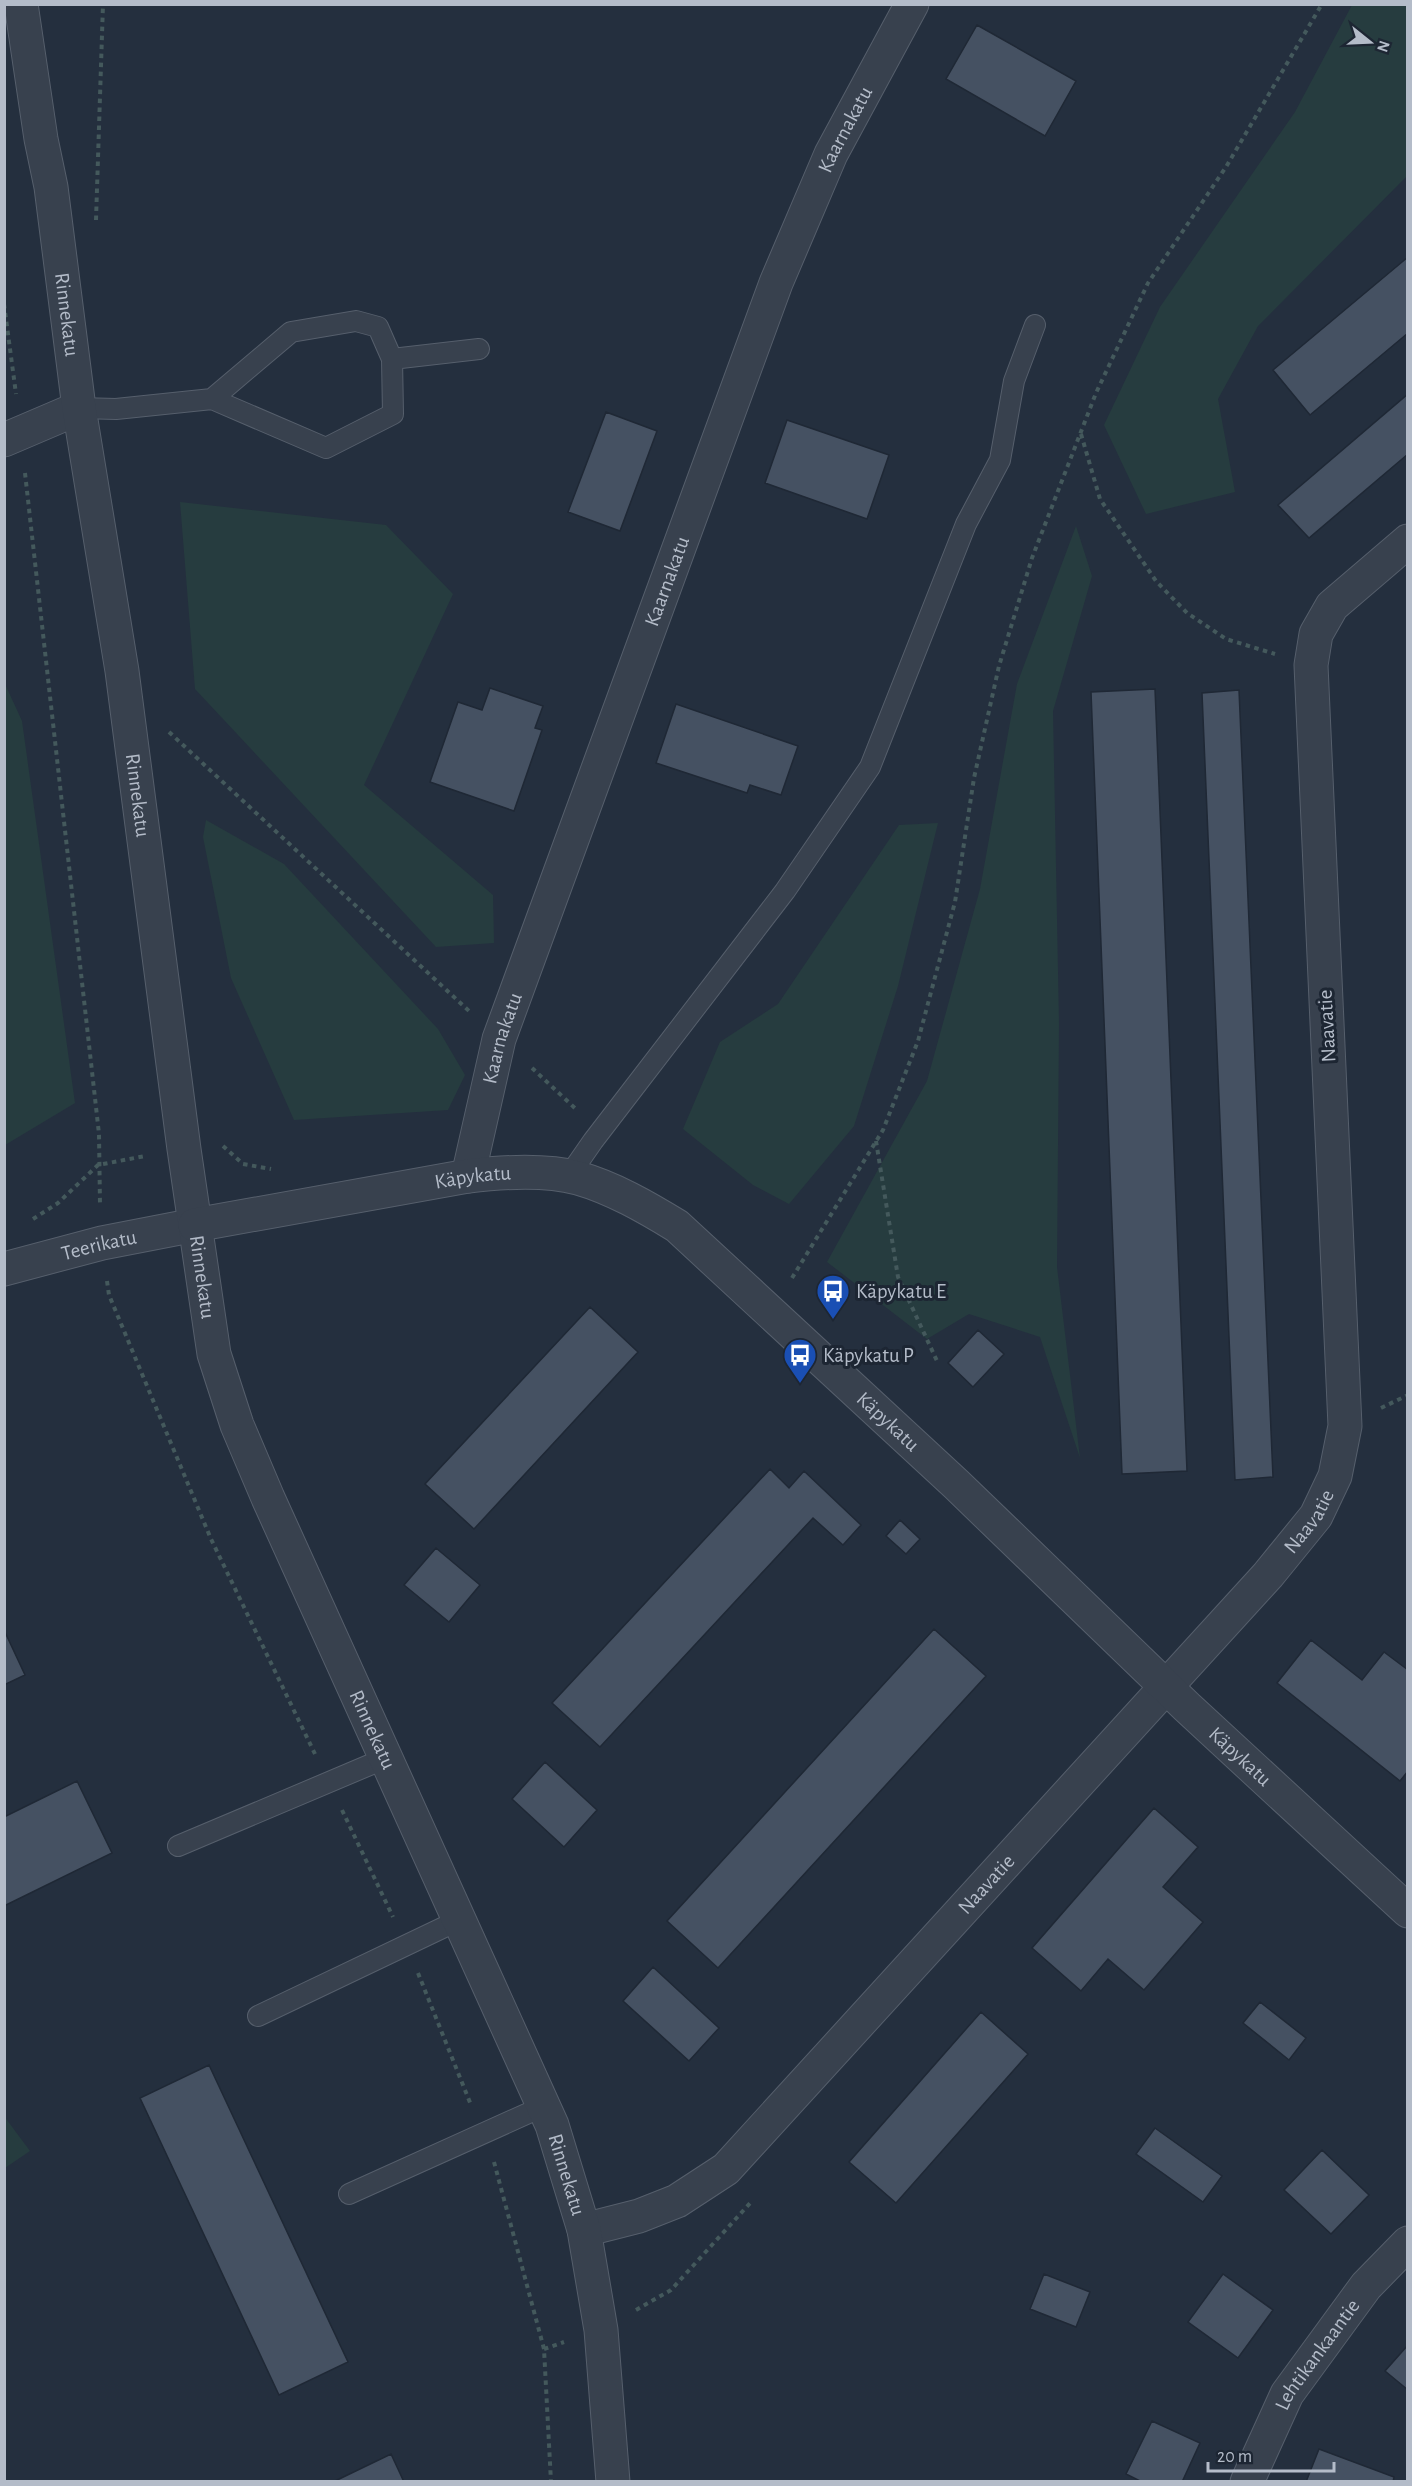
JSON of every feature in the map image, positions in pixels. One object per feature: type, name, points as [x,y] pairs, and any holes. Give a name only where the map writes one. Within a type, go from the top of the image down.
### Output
[{"type":"street","name":"Rinnekatu","points":[[21,4],[41,140],[51,187],[80,408],[123,683],[184,1149],[214,1354],[237,1425],[552,2125],[584,2230],[601,2330],[612,2481]]},
{"type":"street","name":"Kaarnakatu","points":[[468,1176],[499,1039],[777,283],[831,154],[912,4]]},
{"type":"street","points":[[13,436],[80,408]]},
{"type":"street","name":"Naavatie","points":[[584,2230],[639,2216],[677,2201],[726,2169],[1268,1575],[1316,1516],[1335,1476],[1345,1426],[1311,665],[1316,634],[1332,606],[1407,542]]},
{"type":"street","name":"Käpykatu","points":[[195,1225],[468,1176],[514,1171],[577,1178],[638,1203],[677,1226],[956,1484],[1166,1686],[1407,1911]]},
{"type":"street","name":"Teerikatu","points":[[4,1269],[102,1244],[195,1225]]},
{"type":"street","name":"Lehtikankaantie","points":[[1247,2481],[1287,2394],[1366,2286],[1407,2243]]},
{"type":"lane","points":[[80,408],[116,409],[212,399],[326,448],[393,414],[392,359],[378,327],[356,321],[291,332],[212,399]]},
{"type":"lane","points":[[568,1177],[593,1141],[785,891],[870,767],[966,524],[1000,460],[1014,381],[1035,325]]},
{"type":"lane","points":[[392,359],[479,349]]},
{"type":"lane","points":[[178,1846],[386,1758]]},
{"type":"lane","points":[[258,2016],[459,1920]]},
{"type":"lane","points":[[349,2194],[544,2106]]},
{"type":"path","points":[[790,1280],[876,1141],[918,1041],[955,902],[974,778],[999,666],[1032,558],[1080,433],[1148,283],[1226,167],[1322,4]]},
{"type":"path","points":[[4,304],[13,436]]},
{"type":"path","points":[[1080,433],[1100,499],[1156,581],[1187,613],[1226,639],[1311,665]]},
{"type":"path","points":[[164,727],[499,1039],[549,1082],[579,1112],[593,1141]]},
{"type":"path","points":[[876,1141],[898,1277],[937,1361]]},
{"type":"path","points":[[31,1221],[58,1203],[98,1165],[184,1149]]},
{"type":"green space","points":[[1352,5],[1407,5],[1407,176],[1258,326],[1218,399],[1235,492],[1146,514],[1104,425],[1160,307],[1295,112]]},
{"type":"green space","points":[[180,502],[386,525],[453,594],[364,785],[493,895],[494,943],[436,947],[195,689]]},
{"type":"green space","points":[[1076,526],[1092,576],[1053,711],[1059,1023],[1057,1267],[1080,1458],[1040,1337],[969,1314],[927,1339],[827,1262],[927,1081],[980,889],[1017,684]]},
{"type":"green space","points":[[5,684],[22,721],[75,1103],[5,1145]]},
{"type":"green space","points":[[206,820],[284,864],[438,1029],[465,1075],[448,1110],[294,1120],[231,978],[203,837]]},
{"type":"green space","points":[[938,823],[898,986],[854,1126],[789,1204],[753,1185],[683,1129],[720,1042],[778,1004],[899,825]]},
{"type":"green space","points":[[4,2116],[30,2151],[5,2168],[4,2168]]},
{"type":"building","points":[[977,25],[1076,81],[1045,136],[946,79]]},
{"type":"building","points":[[1408,257],[1408,333],[1310,415],[1273,370]]},
{"type":"building","points":[[1408,394],[1408,454],[1309,538],[1278,505]]},
{"type":"building","points":[[606,412],[657,431],[620,531],[568,512]]},
{"type":"building","points":[[787,420],[889,455],[867,519],[765,483]]},
{"type":"building","points":[[490,688],[543,706],[535,728],[542,730],[514,811],[430,782],[458,702],[482,710]]},
{"type":"building","points":[[1155,689],[1187,1471],[1122,1474],[1091,692]]},
{"type":"building","points":[[1239,690],[1273,1477],[1235,1480],[1202,693]]},
{"type":"building","points":[[676,704],[798,746],[781,795],[750,785],[747,793],[656,763]]},
{"type":"building","points":[[590,1307],[638,1352],[474,1529],[425,1484]]},
{"type":"building","points":[[978,1330],[1004,1354],[973,1387],[948,1363]]},
{"type":"building","points":[[770,1469],[789,1488],[804,1471],[861,1525],[843,1545],[813,1518],[600,1747],[552,1703]]},
{"type":"building","points":[[900,1520],[920,1539],[906,1554],[886,1536]]},
{"type":"building","points":[[436,1548],[480,1585],[449,1622],[404,1585]]},
{"type":"building","points":[[934,1629],[986,1676],[718,1968],[667,1921]]},
{"type":"building","points":[[4,1630],[25,1675],[4,1685]]},
{"type":"building","points":[[1311,1640],[1362,1680],[1384,1652],[1408,1670],[1408,1771],[1400,1781],[1277,1683]]},
{"type":"building","points":[[545,1762],[597,1810],[564,1847],[512,1799]]},
{"type":"building","points":[[77,1781],[112,1853],[4,1906],[4,1817]]},
{"type":"building","points":[[1154,1808],[1198,1847],[1163,1887],[1203,1922],[1144,1990],[1108,1959],[1081,1991],[1032,1948]]},
{"type":"building","points":[[653,1967],[719,2028],[689,2061],[623,2001]]},
{"type":"building","points":[[1260,2002],[1306,2038],[1289,2060],[1243,2023]]},
{"type":"building","points":[[981,2012],[1028,2054],[896,2203],[849,2162]]},
{"type":"building","points":[[209,2065],[348,2362],[279,2395],[140,2098]]},
{"type":"building","points":[[1155,2128],[1222,2176],[1203,2202],[1136,2154]]},
{"type":"building","points":[[1322,2150],[1369,2195],[1331,2234],[1284,2190]]},
{"type":"building","points":[[1044,2274],[1090,2292],[1076,2327],[1030,2309]]},
{"type":"building","points":[[1223,2274],[1273,2310],[1238,2358],[1188,2322]]},
{"type":"building","points":[[1408,2345],[1408,2390],[1385,2371]]},
{"type":"building","points":[[1152,2421],[1200,2443],[1182,2482],[1142,2482],[1126,2474]]},
{"type":"building","points":[[1319,2449],[1394,2477],[1393,2482],[1306,2482]]},
{"type":"building","points":[[391,2454],[404,2482],[333,2482]]},
{"type":"place","name":"Käpykatu E","points":[[833,1320]]},
{"type":"place","name":"Käpykatu P","points":[[800,1384]]}]
